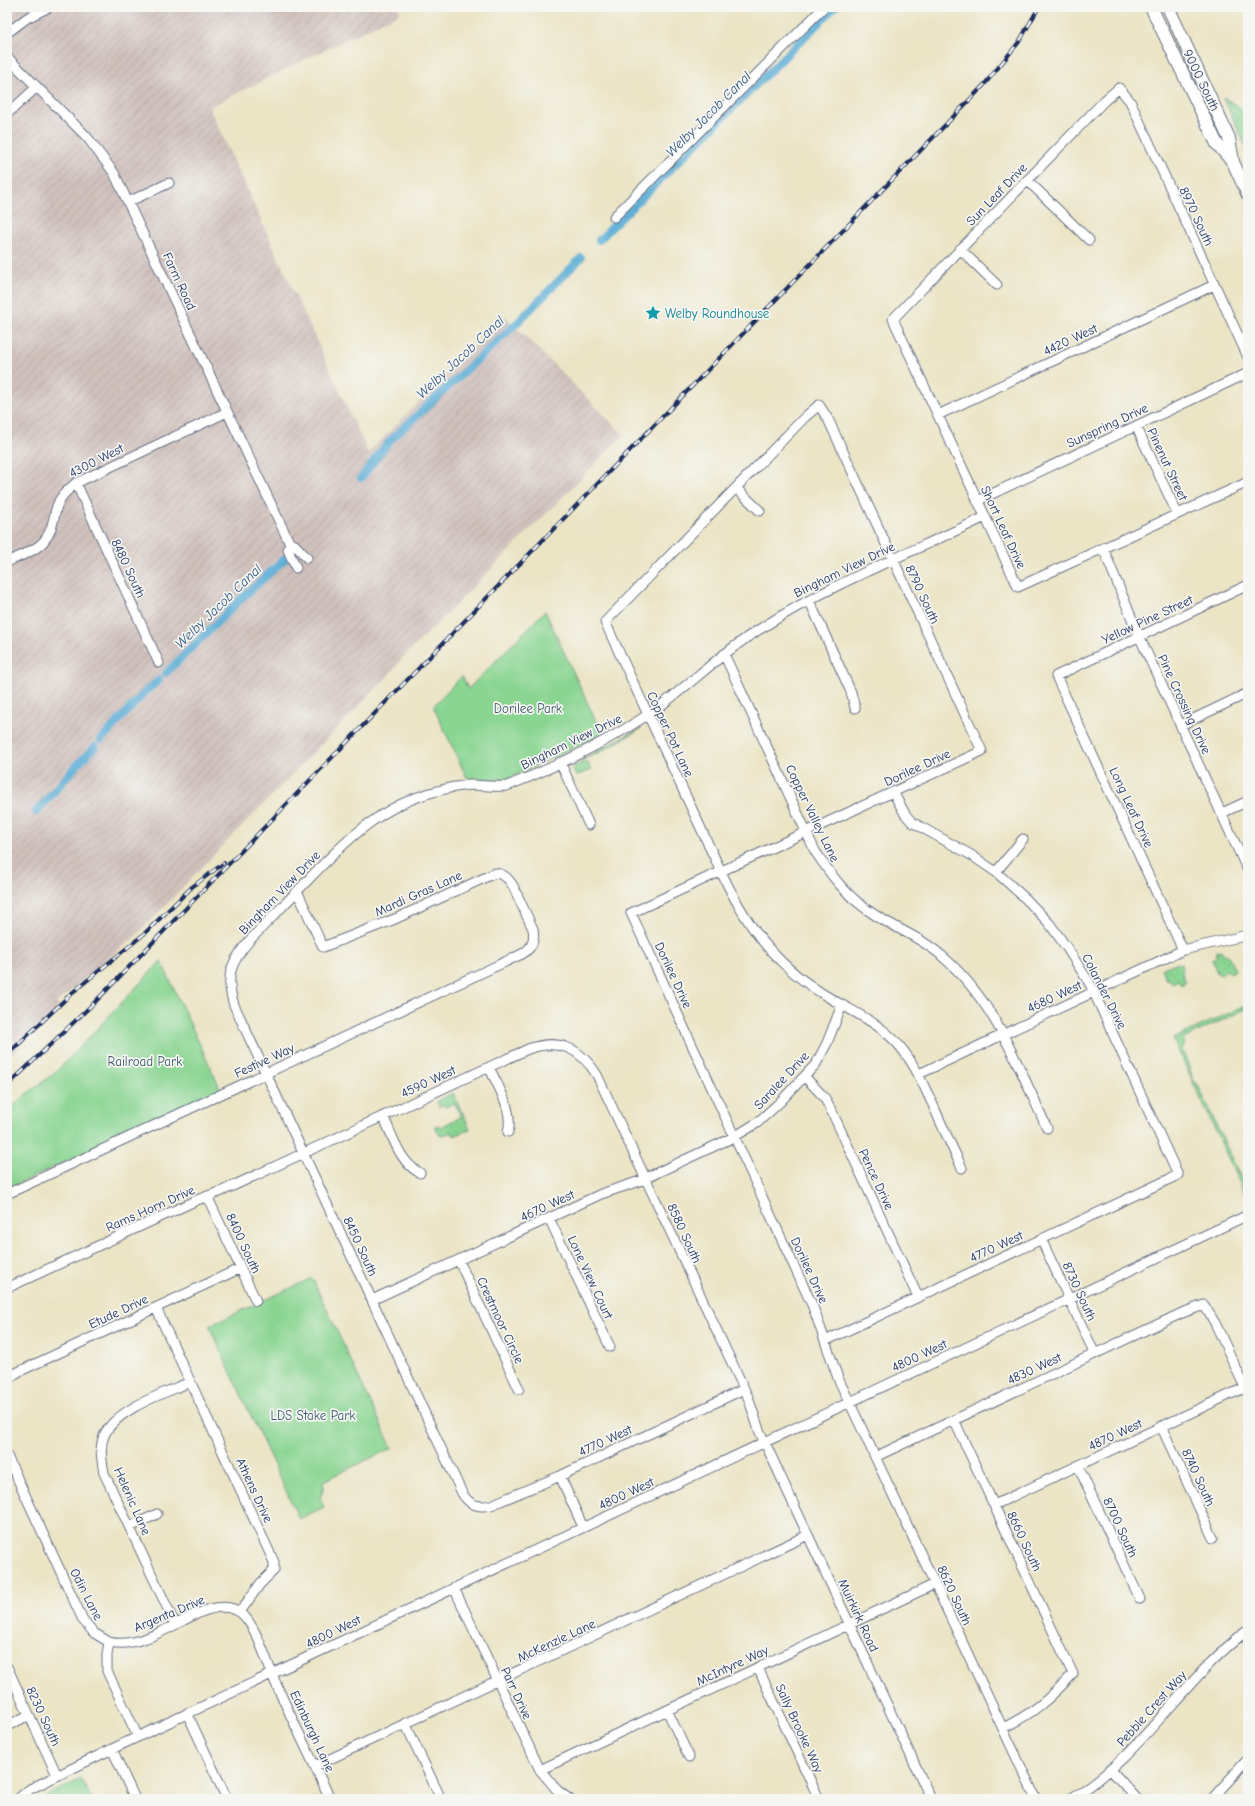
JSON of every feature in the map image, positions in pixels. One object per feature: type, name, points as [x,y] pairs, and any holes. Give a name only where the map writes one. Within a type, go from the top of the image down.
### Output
[{"type":"main road","name":"9000 South","points":[[1151,7],[1217,144],[1233,162]]},
{"type":"main road","name":"9000 South","points":[[1168,7],[1229,138],[1233,162],[1248,195]]},
{"type":"street","points":[[7,34],[26,18],[49,7]]},
{"type":"street","points":[[614,217],[824,7]]},
{"type":"street","name":"Farm Road","points":[[7,57],[96,148],[114,173],[290,544]]},
{"type":"street","points":[[7,114],[37,87]]},
{"type":"street","name":"Sun Leaf Drive","points":[[893,319],[1027,180],[1119,88]]},
{"type":"street","name":"8970 South","points":[[1119,88],[1130,101],[1248,357]]},
{"type":"street","points":[[1027,180],[1089,240]]},
{"type":"street","points":[[128,202],[169,183]]},
{"type":"street","points":[[960,249],[997,285]]},
{"type":"street","name":"4420 West","points":[[938,415],[1214,285]]},
{"type":"street","name":"Short Leaf Drive","points":[[893,319],[1018,587],[1177,513],[1190,509],[1248,482]]},
{"type":"street","name":"Sunspring Drive","points":[[977,501],[1248,373]]},
{"type":"street","name":"Copper Pot Lane","points":[[819,405],[605,622],[740,911],[769,950],[798,977],[842,1005],[867,1018],[887,1033],[908,1056],[962,1168]]},
{"type":"street","name":"8790 South","points":[[819,405],[828,419],[982,751]]},
{"type":"street","name":"4300 West","points":[[7,562],[32,550],[44,542],[52,529],[57,505],[64,492],[76,483],[227,412]]},
{"type":"street","name":"Pinenut Street","points":[[1136,426],[1177,513]]},
{"type":"street","name":"8480 South","points":[[76,483],[159,663]]},
{"type":"street","points":[[736,488],[760,511]]},
{"type":"street","name":"Bingham View Drive","points":[[230,992],[229,982],[231,969],[237,954],[351,837],[369,822],[391,809],[419,796],[455,787],[507,786],[604,741],[648,714],[685,687],[724,654],[758,630],[809,600],[985,517]]},
{"type":"street","points":[[296,568],[288,550],[290,544],[295,545],[307,558]]},
{"type":"street","name":"Pine Crossing Drive","points":[[1103,548],[1139,636],[1248,871]]},
{"type":"street","name":"Yellow Pine Street","points":[[1056,676],[1248,585]]},
{"type":"street","points":[[809,600],[852,692],[855,708]]},
{"type":"street","name":"Copper Valley Lane","points":[[724,654],[815,851],[831,877],[852,898],[875,915],[917,937],[941,955],[964,977],[982,1000],[1003,1033],[1047,1128]]},
{"type":"street","name":"Long Leaf Drive","points":[[1056,676],[1183,950]]},
{"type":"street","points":[[1181,725],[1248,693]]},
{"type":"street","name":"Dorilee Drive","points":[[850,1402],[838,1378],[813,1307],[631,913],[982,751]]},
{"type":"street","points":[[560,762],[589,825]]},
{"type":"street","name":"Colander Drive","points":[[893,792],[905,814],[912,822],[971,855],[996,872],[1026,899],[1048,923],[1076,961],[1093,992],[1178,1175]]},
{"type":"street","points":[[1222,813],[1248,801]]},
{"type":"street","points":[[996,872],[1023,839]]},
{"type":"street","name":"Mardi Gras Lane","points":[[297,891],[323,947],[395,919],[495,873],[501,873],[510,880],[533,929],[534,936],[531,948]]},
{"type":"street","name":"4680 West","points":[[918,1074],[1183,950],[1248,935]]},
{"type":"street","name":"Festive Way","points":[[7,1194],[522,954],[531,948]]},
{"type":"street","name":"8450 South","points":[[230,992],[234,1005],[462,1493],[465,1498],[475,1506]]},
{"type":"street","name":"Saralee Drive","points":[[734,1137],[751,1128],[764,1117],[805,1076],[823,1053],[842,1005]]},
{"type":"street","name":"4590 West","points":[[303,1153],[538,1045],[551,1043],[566,1046]]},
{"type":"street","name":"8580 South","points":[[566,1046],[582,1056],[597,1075],[744,1389],[764,1442]]},
{"type":"street","points":[[489,1067],[510,1113],[508,1132]]},
{"type":"street","name":"Pence Drive","points":[[805,1076],[824,1097],[833,1114],[918,1297]]},
{"type":"street","points":[[383,1116],[404,1161],[411,1169],[420,1174]]},
{"type":"street","name":"4670 West","points":[[372,1300],[601,1194],[628,1186],[734,1137]]},
{"type":"street","name":"Rams Horn Drive","points":[[7,1288],[190,1203],[303,1153]]},
{"type":"street","name":"4770 West","points":[[825,1341],[1178,1175]]},
{"type":"street","name":"8400 South","points":[[208,1196],[256,1301]]},
{"type":"street","name":"4800 West","points":[[18,1799],[30,1789],[57,1775],[187,1713],[1248,1215]]},
{"type":"street","name":"Lone View Court","points":[[549,1218],[610,1347]]},
{"type":"street","name":"8730 South","points":[[1041,1239],[1095,1354]]},
{"type":"street","name":"Crestmoor Circle","points":[[459,1261],[519,1389]]},
{"type":"street","name":"Etude Drive","points":[[7,1380],[18,1372],[241,1268]]},
{"type":"street","name":"4830 West","points":[[875,1457],[1182,1313],[1204,1305],[1215,1323],[1247,1389]]},
{"type":"street","name":"Athens Drive","points":[[156,1308],[274,1562],[274,1570],[260,1584],[240,1612]]},
{"type":"street","name":"Helenic Lane","points":[[175,1624],[104,1472],[102,1455],[103,1437],[116,1420],[127,1412],[190,1382]]},
{"type":"street","name":"4770 West","points":[[475,1506],[483,1507],[491,1505],[560,1476],[744,1389]]},
{"type":"street","name":"4870 West","points":[[994,1505],[1161,1426],[1247,1389]]},
{"type":"street","name":"8620 South","points":[[850,1402],[1036,1799]]},
{"type":"street","name":"8660 South","points":[[954,1420],[1073,1674],[1045,1703],[1032,1713],[1002,1728]]},
{"type":"street","name":"8740 South","points":[[1161,1426],[1213,1538]]},
{"type":"street","name":"Muirkirk Road","points":[[764,1442],[931,1799]]},
{"type":"street","name":"Odin Lane","points":[[7,1456],[84,1620],[94,1634],[109,1642]]},
{"type":"street","name":"8700 South","points":[[1078,1466],[1140,1598]]},
{"type":"street","points":[[560,1476],[583,1527]]},
{"type":"street","points":[[130,1527],[158,1514]]},
{"type":"street","name":"McKenzie Lane","points":[[315,1766],[808,1535]]},
{"type":"street","name":"McIntyre Way","points":[[540,1770],[935,1584]]},
{"type":"street","name":"Parr Drive","points":[[454,1588],[540,1770],[553,1786],[569,1799]]},
{"type":"street","name":"Argenta Drive","points":[[109,1642],[122,1644],[135,1642],[213,1608],[228,1608],[240,1612]]},
{"type":"street","points":[[240,1612],[251,1626],[272,1674]]},
{"type":"street","name":"Pebble Crest Way","points":[[1070,1799],[1111,1770],[1199,1674],[1218,1655],[1248,1630]]},
{"type":"street","points":[[109,1642],[107,1670],[138,1737]]},
{"type":"street","name":"8230 South","points":[[7,1667],[57,1775]]},
{"type":"street","name":"Sally Brooke Way","points":[[758,1668],[819,1799]]},
{"type":"street","name":"Edinburgh Lane","points":[[272,1674],[330,1799]]},
{"type":"street","points":[[668,1710],[689,1757]]},
{"type":"street","points":[[187,1713],[227,1799]]},
{"type":"street","points":[[7,1726],[29,1715]]},
{"type":"street","points":[[405,1723],[441,1799]]},
{"type":"street","points":[[112,1749],[135,1799]]},
{"type":"street","points":[[1212,1799],[1248,1759]]},
{"type":"street","points":[[1111,1770],[1137,1799]]},
{"type":"shaded area","points":[[7,7],[398,7],[400,13],[209,107],[368,453],[505,316],[624,435],[402,658],[389,675],[135,936],[56,1003],[61,1008],[7,1059]]},
{"type":"green space","points":[[1223,97],[1248,113],[1248,151]]},
{"type":"green space","name":"Dorilee Park","points":[[545,611],[602,734],[508,779],[496,780],[467,778],[433,706],[462,676],[468,689]]},
{"type":"green space","points":[[642,728],[602,751],[571,765]]},
{"type":"green space","points":[[587,761],[591,770],[576,776],[573,767]]},
{"type":"green space","points":[[1221,950],[1223,954],[1228,955],[1235,970],[1232,973],[1226,970],[1221,975],[1217,973],[1212,959],[1216,957],[1217,951]]},
{"type":"green space","name":"Railroad Park","points":[[161,961],[221,1090],[7,1189],[7,1111],[56,1072]]},
{"type":"green space","points":[[1175,963],[1181,964],[1183,977],[1186,982],[1181,985],[1178,980],[1172,983],[1169,979],[1166,979],[1161,969]]},
{"type":"green space","points":[[1248,1004],[1248,1008],[1183,1039],[1185,1045],[1181,1048],[1195,1083],[1197,1083],[1243,1182],[1248,1180],[1248,1201],[1173,1039]]},
{"type":"green space","points":[[453,1093],[461,1110],[459,1111],[454,1103],[446,1107],[442,1105],[439,1107],[437,1101]]},
{"type":"green space","points":[[462,1111],[470,1129],[454,1136],[452,1132],[440,1136],[435,1126],[438,1125],[440,1127],[461,1117],[460,1112]]},
{"type":"green space","name":"LDS Stake Park","points":[[312,1278],[392,1448],[323,1481],[324,1488],[320,1498],[324,1507],[299,1519],[209,1326]]},
{"type":"green space","points":[[81,1779],[92,1799],[41,1799]]},
{"type":"waterway","name":"Welby Jacob Canal","points":[[599,240],[835,7]]},
{"type":"waterway","name":"Welby Jacob Canal","points":[[361,478],[387,444],[515,325],[581,258]]},
{"type":"waterway","name":"Welby Jacob Canal","points":[[166,673],[241,599],[287,557]]},
{"type":"waterway","name":"Welby Jacob Canal","points":[[101,740],[143,694],[159,680]]},
{"type":"waterway","name":"Welby Jacob Canal","points":[[36,812],[95,747]]},
{"type":"railway","points":[[7,1086],[95,1002],[984,85],[1019,42],[1039,7]]},
{"type":"railway","points":[[7,1055],[73,992],[144,934],[192,887],[224,863]]},
{"type":"place","name":"Welby Roundhouse","points":[[653,313]]}]
